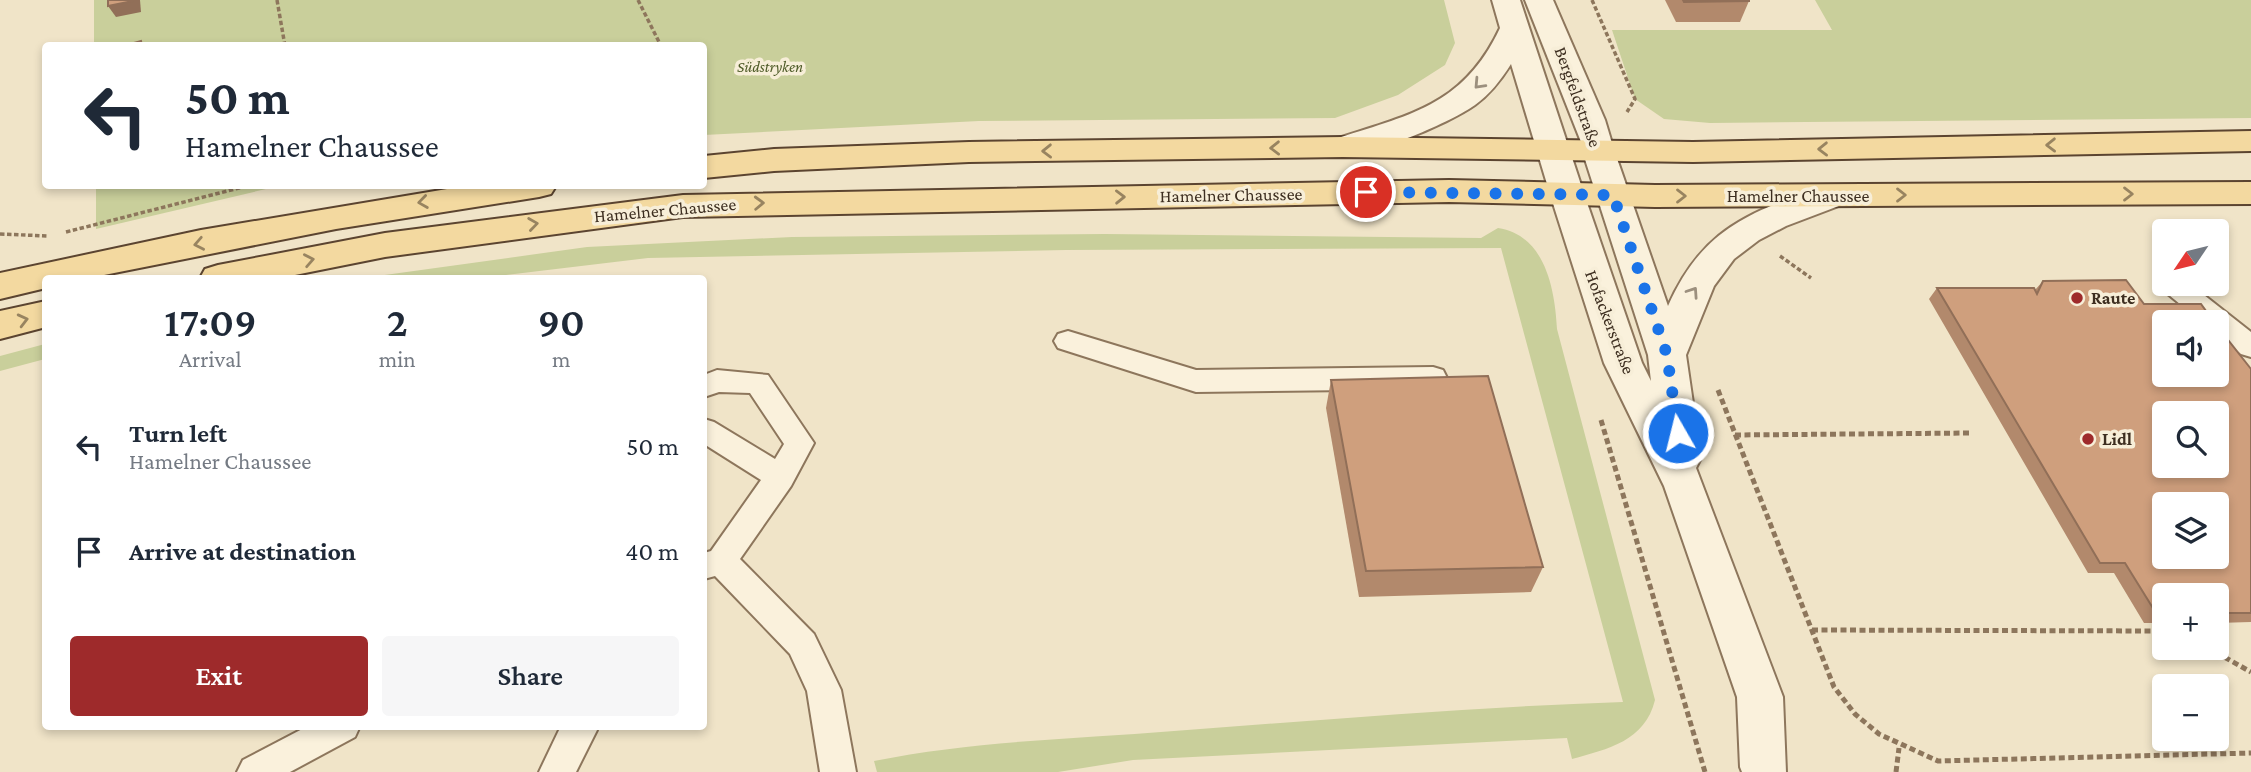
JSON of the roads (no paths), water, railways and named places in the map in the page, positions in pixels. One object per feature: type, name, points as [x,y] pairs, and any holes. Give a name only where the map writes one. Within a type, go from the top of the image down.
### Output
[{"type":"main road","points":[[707,167],[774,160],[969,152],[1343,147],[1693,152],[2251,141]]},
{"type":"main road","points":[[45,275],[391,206],[517,189]]},
{"type":"main road","name":"Hamelner Chaussee","points":[[233,275],[385,245],[683,206],[1421,191],[1832,196],[2251,193]]},
{"type":"main road","points":[[0,286],[42,276]]},
{"type":"main road","points":[[0,326],[42,315]]},
{"type":"street","name":"Bergfeldstraße","points":[[1539,0],[1589,120],[1613,195]]},
{"type":"street","name":"Bergfeldstraße","points":[[1511,13],[1554,150]]},
{"type":"street","points":[[1343,147],[1439,113],[1469,95],[1495,67],[1511,13]]},
{"type":"street","name":"Hofackerstraße","points":[[1554,150],[1623,363],[1685,486],[1760,697],[1765,770]]},
{"type":"street","name":"Hofackerstraße","points":[[1613,195],[1667,355],[1685,486]]},
{"type":"street","name":"Hofackerstraße","points":[[1667,355],[1686,303],[1721,250],[1772,217],[1832,196]]},
{"type":"lane","points":[[2188,296],[2251,346]]},
{"type":"lane","points":[[1068,341],[1196,381],[1460,378]]},
{"type":"lane","points":[[707,385],[718,381],[758,383],[799,443],[779,477],[712,563],[802,644],[824,690],[838,772]]},
{"type":"lane","points":[[707,432],[779,477]]},
{"type":"lane","points":[[254,771],[335,730]]},
{"type":"lane","points":[[557,772],[580,730]]},
{"type":"place","name":"Raute","points":[[2077,298]]},
{"type":"place","name":"Lidl","points":[[2088,439]]},
{"type":"park label","name":"Südstryken","points":[[770,66]]}]
